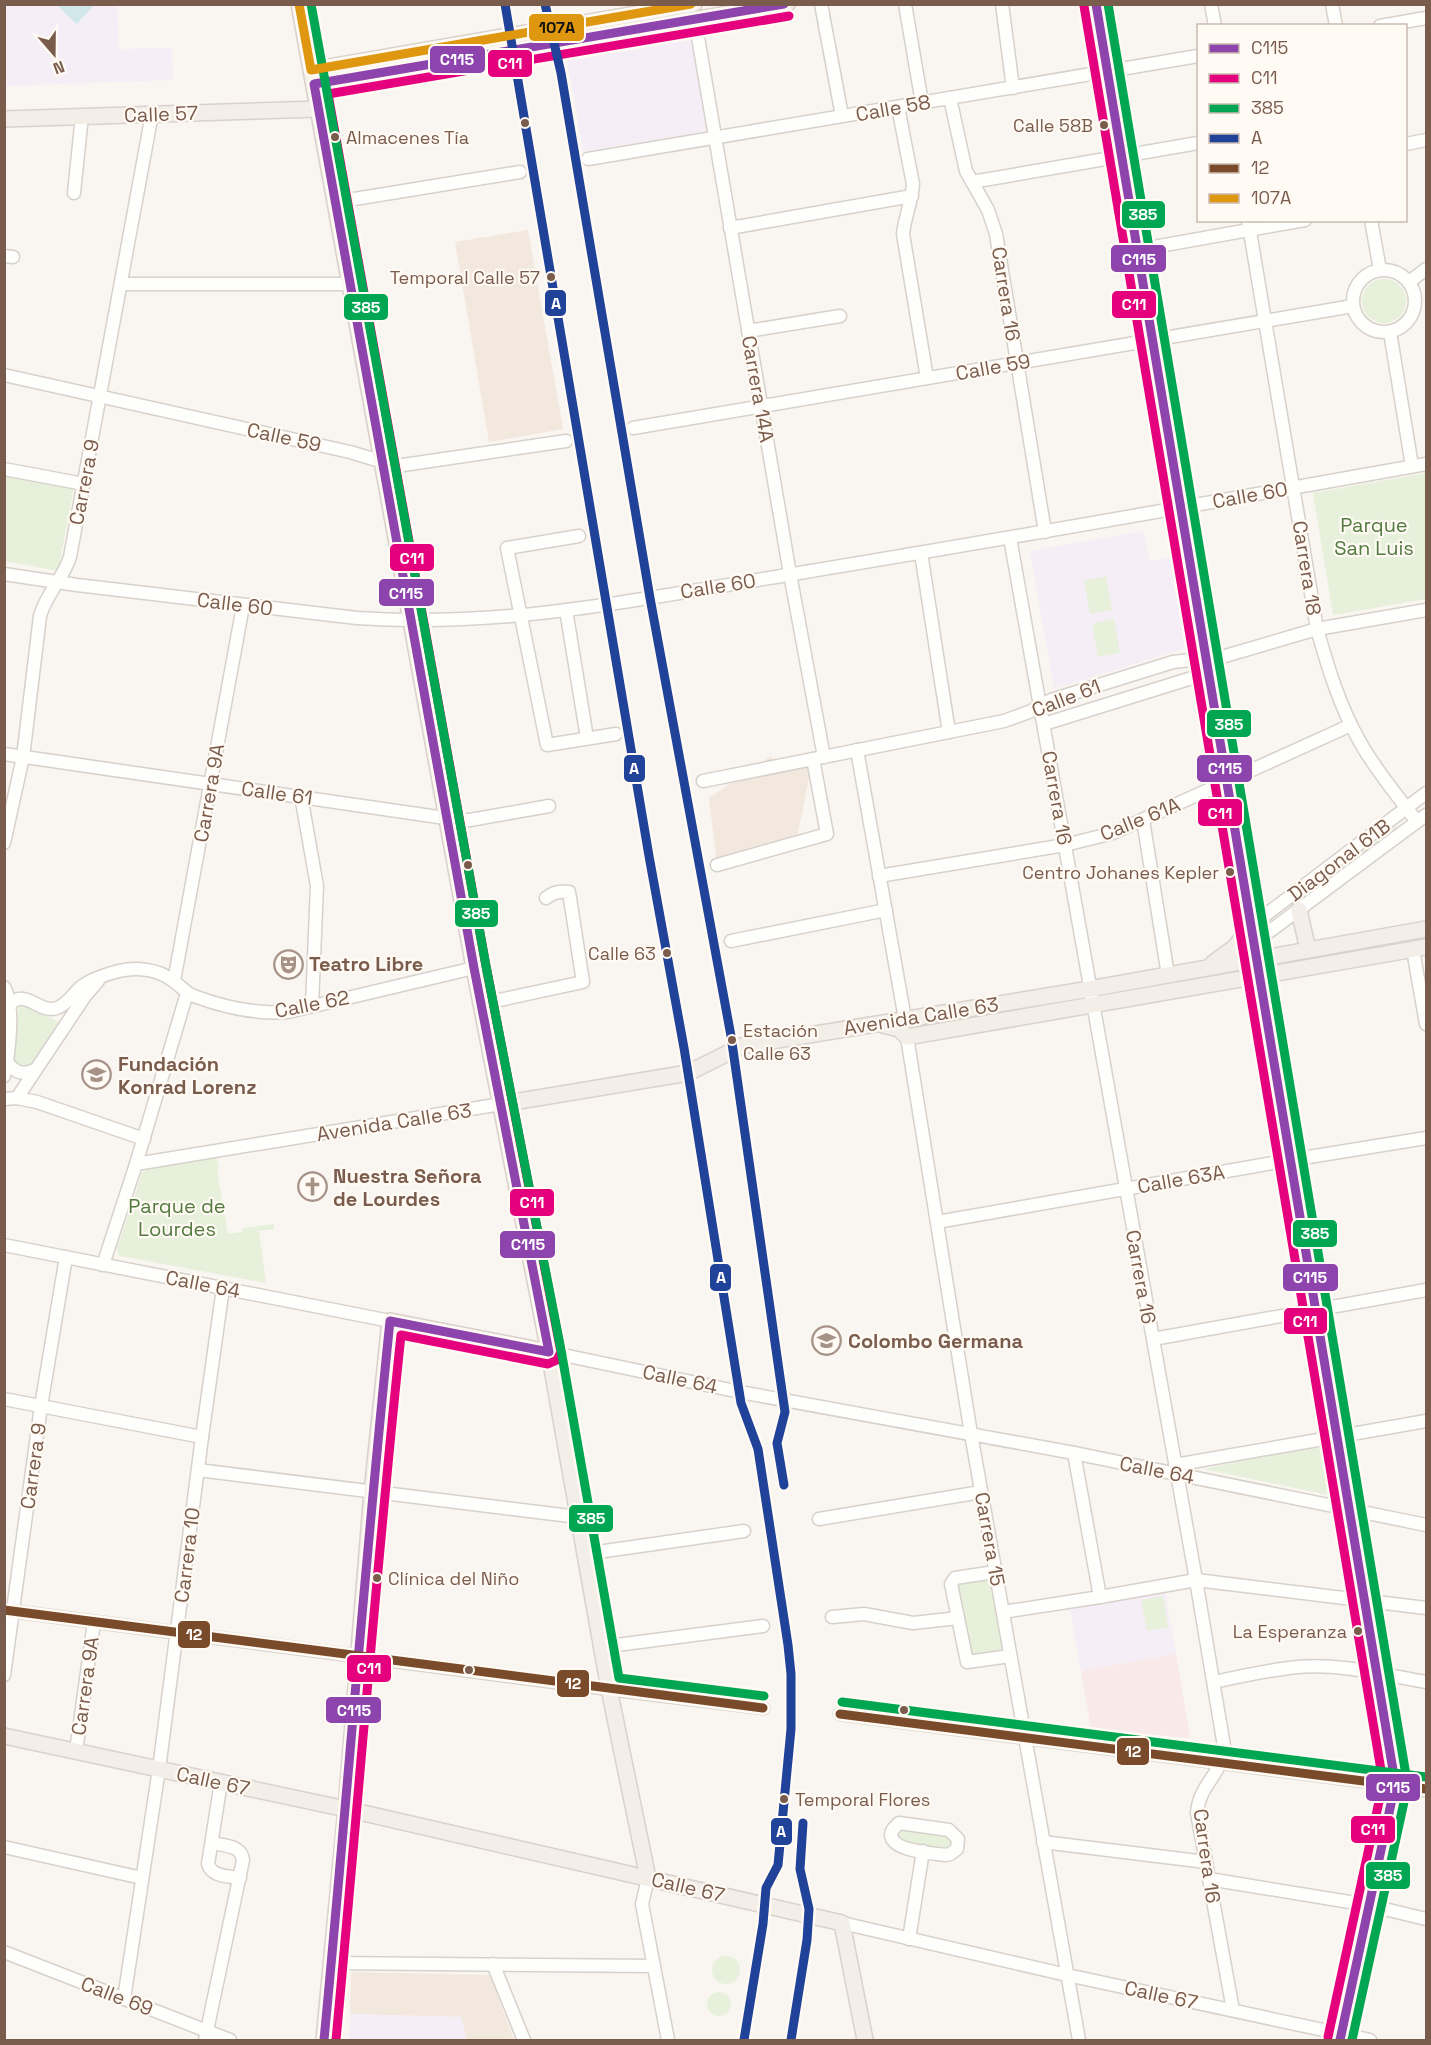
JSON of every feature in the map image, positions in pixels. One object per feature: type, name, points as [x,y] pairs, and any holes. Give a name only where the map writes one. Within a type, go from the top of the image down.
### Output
[{"type":"main road","points":[[299,4],[474,968],[549,1352],[609,1689],[648,1878]]},
{"type":"main road","points":[[312,77],[694,4]]},
{"type":"main road","points":[[312,77],[695,20],[747,8],[787,4]]},
{"type":"main road","points":[[1096,4],[1394,1785],[1341,2037]]},
{"type":"main road","name":"Calle 57","points":[[4,118],[318,109]]},
{"type":"main road","points":[[1299,910],[1308,950]]},
{"type":"main road","points":[[1201,969],[1229,953],[1251,926]]},
{"type":"main road","name":"Avenida Calle 63","points":[[501,1104],[688,1073],[742,1046],[1201,969],[1256,951],[1308,950],[1426,929]]},
{"type":"main road","name":"Avenida Calle 63","points":[[907,1037],[1420,949]]},
{"type":"main road","points":[[866,1025],[892,1026],[907,1037]]},
{"type":"main road","points":[[324,2040],[372,1492],[390,1321]]},
{"type":"main road","name":"Calle 64","points":[[390,1321],[549,1352]]},
{"type":"main road","name":"Calle 67","points":[[4,1736],[346,1809],[842,1923]]},
{"type":"main road","points":[[1394,1785],[1426,1789]]},
{"type":"main road","points":[[842,1923],[865,2040]]},
{"type":"street","points":[[821,4],[842,117]]},
{"type":"street","points":[[906,4],[922,103]]},
{"type":"street","points":[[1002,4],[1012,88]]},
{"type":"street","points":[[1211,4],[1215,24]]},
{"type":"street","points":[[1332,4],[1336,24]]},
{"type":"street","points":[[1392,24],[1426,18]]},
{"type":"street","name":"Carrera 14A","points":[[695,20],[790,574],[827,834],[717,865]]},
{"type":"street","name":"Calle 58","points":[[588,159],[1197,56]]},
{"type":"street","name":"Carrera 16","points":[[950,98],[966,171],[988,210],[996,234],[1045,532]]},
{"type":"street","points":[[898,107],[913,184],[912,196],[904,218],[903,234],[927,378]]},
{"type":"street","name":"Carrera 9","points":[[4,843],[23,757],[40,616],[45,602],[70,557],[152,114]]},
{"type":"street","points":[[75,193],[82,116]]},
{"type":"street","points":[[1407,144],[1426,140]]},
{"type":"street","points":[[972,182],[1197,142]]},
{"type":"street","points":[[336,202],[520,172]]},
{"type":"street","points":[[730,228],[912,196]]},
{"type":"street","points":[[1137,250],[1249,225],[1283,222]]},
{"type":"street","points":[[1371,222],[1380,270]]},
{"type":"street","name":"Carrera 18","points":[[1249,225],[1317,629],[1337,693],[1351,725],[1373,763],[1407,808],[1422,818]]},
{"type":"street","points":[[1409,282],[1426,269]]},
{"type":"street","points":[[1380,270],[1396,272],[1409,282],[1415,295],[1414,309],[1408,321],[1390,332],[1376,331],[1363,324],[1353,306],[1354,292],[1367,275],[1380,270]]},
{"type":"street","points":[[121,284],[351,284]]},
{"type":"street","name":"Calle 59","points":[[633,428],[1353,306]]},
{"type":"street","points":[[1414,309],[1426,314]]},
{"type":"street","points":[[748,331],[840,316]]},
{"type":"street","points":[[1390,332],[1412,466]]},
{"type":"street","name":"Calle 59","points":[[4,375],[402,465],[566,441]]},
{"type":"street","name":"Calle 60","points":[[4,574],[243,606],[357,618],[411,621],[520,615],[566,610],[921,553],[1426,464]]},
{"type":"street","points":[[4,469],[84,484]]},
{"type":"street","points":[[579,536],[507,548],[547,745],[616,734]]},
{"type":"street","name":"Carrera 16","points":[[1010,538],[1224,1746],[1217,1772],[1201,1793],[1197,1813],[1233,2010]]},
{"type":"street","points":[[921,553],[949,732]]},
{"type":"street","name":"Carrera 9A","points":[[174,981],[243,606]]},
{"type":"street","points":[[566,610],[587,738]]},
{"type":"street","name":"Calle 61","points":[[1044,724],[1206,666],[1225,656],[1317,629],[1426,610]]},
{"type":"street","name":"Calle 61","points":[[703,781],[1004,721],[1064,696],[1173,662],[1206,666]]},
{"type":"street","name":"Calle 61A","points":[[879,876],[1065,845],[1113,833],[1351,725]]},
{"type":"street","points":[[856,750],[905,1018]]},
{"type":"street","name":"Calle 61","points":[[4,754],[447,819],[470,820],[549,806]]},
{"type":"street","name":"Diagonal 61B","points":[[1251,926],[1426,793]]},
{"type":"street","points":[[301,796],[317,886],[312,1005]]},
{"type":"street","name":"Diagonal 61B","points":[[1256,951],[1299,910],[1422,818]]},
{"type":"street","points":[[1143,820],[1168,975]]},
{"type":"street","points":[[482,1004],[583,982],[569,892],[553,893],[546,898]]},
{"type":"street","points":[[731,941],[886,910]]},
{"type":"street","points":[[1420,949],[1426,1024]]},
{"type":"street","name":"Calle 62","points":[[10,1003],[24,999],[47,1009],[58,1008],[84,985],[102,976],[119,971],[142,969],[163,975],[187,993],[252,1011],[288,1012],[474,968]]},
{"type":"street","points":[[11,1099],[102,976]]},
{"type":"street","points":[[4,987],[10,1003],[7,1062],[4,1076]]},
{"type":"street","points":[[103,1265],[144,1139],[187,993]]},
{"type":"street","name":"Carrera 15","points":[[907,1037],[971,1434],[1079,2040]]},
{"type":"street","points":[[7,1062],[16,1072],[34,1070]]},
{"type":"street","points":[[11,1099],[37,1102],[144,1139]]},
{"type":"street","name":"Avenida Calle 63","points":[[136,1164],[501,1104]]},
{"type":"street","name":"Calle 63A","points":[[937,1222],[1426,1138]]},
{"type":"street","name":"Calle 64","points":[[4,1245],[390,1321]]},
{"type":"street","name":"Carrera 9","points":[[4,1675],[9,1610],[66,1257]]},
{"type":"street","name":"Carrera 10","points":[[123,1999],[159,1769],[223,1288]]},
{"type":"street","points":[[1152,1339],[1426,1290]]},
{"type":"street","name":"Calle 64","points":[[549,1352],[740,1392],[1074,1453],[1176,1469],[1426,1525]]},
{"type":"street","points":[[4,1399],[202,1437]]},
{"type":"street","points":[[1176,1469],[1426,1421]]},
{"type":"street","points":[[1074,1453],[1100,1597]]},
{"type":"street","points":[[198,1470],[578,1517]]},
{"type":"street","points":[[819,1519],[981,1492]]},
{"type":"street","points":[[584,1554],[744,1531]]},
{"type":"street","points":[[995,1572],[952,1580],[958,1618],[967,1662],[1010,1656]]},
{"type":"street","points":[[1002,1612],[1196,1580],[1426,1608]]},
{"type":"street","points":[[9,1610],[763,1708]]},
{"type":"street","points":[[832,1617],[864,1614],[914,1623],[958,1618]]},
{"type":"street","name":"Carrera 9A","points":[[76,1751],[94,1622]]},
{"type":"street","points":[[601,1647],[763,1626]]},
{"type":"street","points":[[1214,1682],[1299,1667],[1344,1669],[1426,1682]]},
{"type":"street","points":[[840,1714],[1394,1785]]},
{"type":"street","points":[[221,1782],[208,1864],[214,1874],[240,1878]]},
{"type":"street","points":[[903,1823],[949,1830],[958,1839],[957,1849],[950,1854],[923,1851],[895,1845],[891,1837],[893,1829],[903,1823]]},
{"type":"street","points":[[1043,1842],[1206,1862]]},
{"type":"street","points":[[206,2036],[243,1860],[238,1848],[212,1843]]},
{"type":"street","points":[[4,1847],[142,1878]]},
{"type":"street","points":[[909,1939],[923,1851]]},
{"type":"street","points":[[648,1878],[642,1904],[668,2040]]},
{"type":"street","points":[[1209,1879],[1368,1905],[1426,1919]]},
{"type":"street","name":"Calle 67","points":[[842,1923],[1067,1975],[1233,2010],[1341,2037],[1370,2040]]},
{"type":"street","name":"Calle 69","points":[[4,1952],[123,1999],[206,2036],[230,2040]]},
{"type":"street","points":[[331,1963],[654,1966]]},
{"type":"street","points":[[493,1964],[524,2040]]},
{"type":"shaded area","points":[[4,5],[117,5],[119,49],[172,48],[173,80],[5,86]]},
{"type":"shaded area","points":[[690,31],[707,131],[583,152],[566,53]]},
{"type":"shaded area","points":[[528,230],[563,429],[489,442],[455,242]]},
{"type":"shaded area","points":[[1143,531],[1150,562],[1170,557],[1186,648],[1054,689],[1030,551]]},
{"type":"shaded area","points":[[771,756],[776,763],[813,759],[795,848],[717,865],[709,798]]},
{"type":"shaded area","points":[[1165,1592],[1176,1654],[1081,1671],[1070,1609]]},
{"type":"shaded area","points":[[1176,1654],[1190,1738],[1091,1729],[1081,1671]]},
{"type":"shaded area","points":[[351,1972],[490,1975],[514,2040],[467,2040],[460,2017],[350,2014]]},
{"type":"shaded area","points":[[350,2014],[461,2017],[467,2040],[349,2040]]},
{"type":"green space","points":[[1384,279],[1393,280],[1400,285],[1405,292],[1405,310],[1400,317],[1393,322],[1384,323],[1375,322],[1368,317],[1363,310],[1362,301],[1363,292],[1368,285],[1375,280]]},
{"type":"green space","points":[[4,466],[75,482],[58,571],[5,561]]},
{"type":"green space","name":"Parque San Luis","points":[[1426,473],[1426,599],[1333,615],[1313,493]]},
{"type":"green space","points":[[1106,576],[1112,610],[1090,614],[1084,581]]},
{"type":"green space","points":[[1114,619],[1120,653],[1098,657],[1092,624]]},
{"type":"green space","points":[[1397,826],[1399,829],[1292,908],[1289,905]]},
{"type":"green space","points":[[19,1003],[59,1022],[29,1067],[22,1070],[14,1061]]},
{"type":"green space","name":"Parque de Lourdes","points":[[216,1156],[228,1234],[242,1232],[242,1228],[274,1224],[274,1229],[259,1231],[266,1283],[120,1256],[117,1248],[142,1173],[149,1167]]},
{"type":"green space","points":[[1327,1443],[1333,1496],[1204,1469]]},
{"type":"green space","points":[[992,1579],[1005,1651],[970,1658],[957,1585]]},
{"type":"green space","points":[[1163,1596],[1168,1627],[1147,1631],[1141,1600]]},
{"type":"green space","points":[[897,1827],[952,1834],[953,1850],[900,1844],[894,1833]]},
{"type":"green space","points":[[726,1956],[736,1960],[740,1970],[736,1980],[726,1984],[716,1980],[712,1970],[716,1960]]},
{"type":"green space","points":[[719,1992],[724,1993],[730,1999],[730,2009],[724,2015],[719,2016],[714,2015],[708,2009],[707,2004],[708,1999],[714,1993]]},
{"type":"water","points":[[59,4],[94,5],[77,24],[58,6]]},
{"type":"transit line","name":"107A","points":[[299,4],[311,70],[691,4]]},
{"type":"transit line","name":"385","points":[[311,4],[486,966],[561,1350],[619,1678],[764,1696]]},
{"type":"transit line","name":"A","points":[[505,4],[649,856],[684,1048],[741,1403],[758,1449],[788,1645],[791,1674],[791,1729],[778,1865],[766,1888],[763,1924],[744,2040]]},
{"type":"transit line","name":"A","points":[[545,4],[561,73],[650,598],[731,1036],[785,1412],[777,1443],[784,1485]]},
{"type":"transit line","name":"C115","points":[[324,2040],[390,1321],[549,1352],[474,968],[314,84],[784,4]]},
{"type":"transit line","name":"C115","points":[[1096,4],[1394,1776],[1392,1799],[1340,2040]]},
{"type":"transit line","name":"385","points":[[1108,4],[1406,1775],[1404,1802],[1352,2040]]},
{"type":"transit line","name":"C11","points":[[1084,6],[1382,1776],[1380,1797],[1328,2037]]},
{"type":"transit line","name":"C11","points":[[336,2040],[401,1335],[548,1364],[557,1360],[561,1352],[486,966],[328,94],[789,16]]},
{"type":"transit line","name":"12","points":[[4,1610],[763,1708]]},
{"type":"transit line","name":"385","points":[[842,1702],[1426,1777]]},
{"type":"transit line","name":"12","points":[[840,1714],[1426,1789]]},
{"type":"transit line","name":"A","points":[[791,2040],[807,1940],[809,1909],[800,1869],[803,1823]]},
{"type":"place","name":"Calle 58B","points":[[1104,125]]},
{"type":"place","name":"Almacenes Tía","points":[[335,137]]},
{"type":"place","name":"Temporal Calle 57","points":[[551,277]]},
{"type":"place","name":"Centro Johanes Kepler","points":[[1230,872]]},
{"type":"place","name":"Calle 63","points":[[667,953]]},
{"type":"place","name":"Teatro Libre","points":[[288,964]]},
{"type":"place","name":"Estación Calle 63","points":[[732,1040]]},
{"type":"place","name":"Fundación Konrad Lorenz","points":[[97,1075]]},
{"type":"place","name":"Nuestra Señora de Lourdes","points":[[312,1187]]},
{"type":"place","name":"Colombo Germana","points":[[827,1341]]},
{"type":"place","name":"Clínica del Niño","points":[[377,1578]]},
{"type":"place","name":"La Esperanza","points":[[1358,1631]]},
{"type":"place","name":"Temporal Flores","points":[[784,1799]]}]
